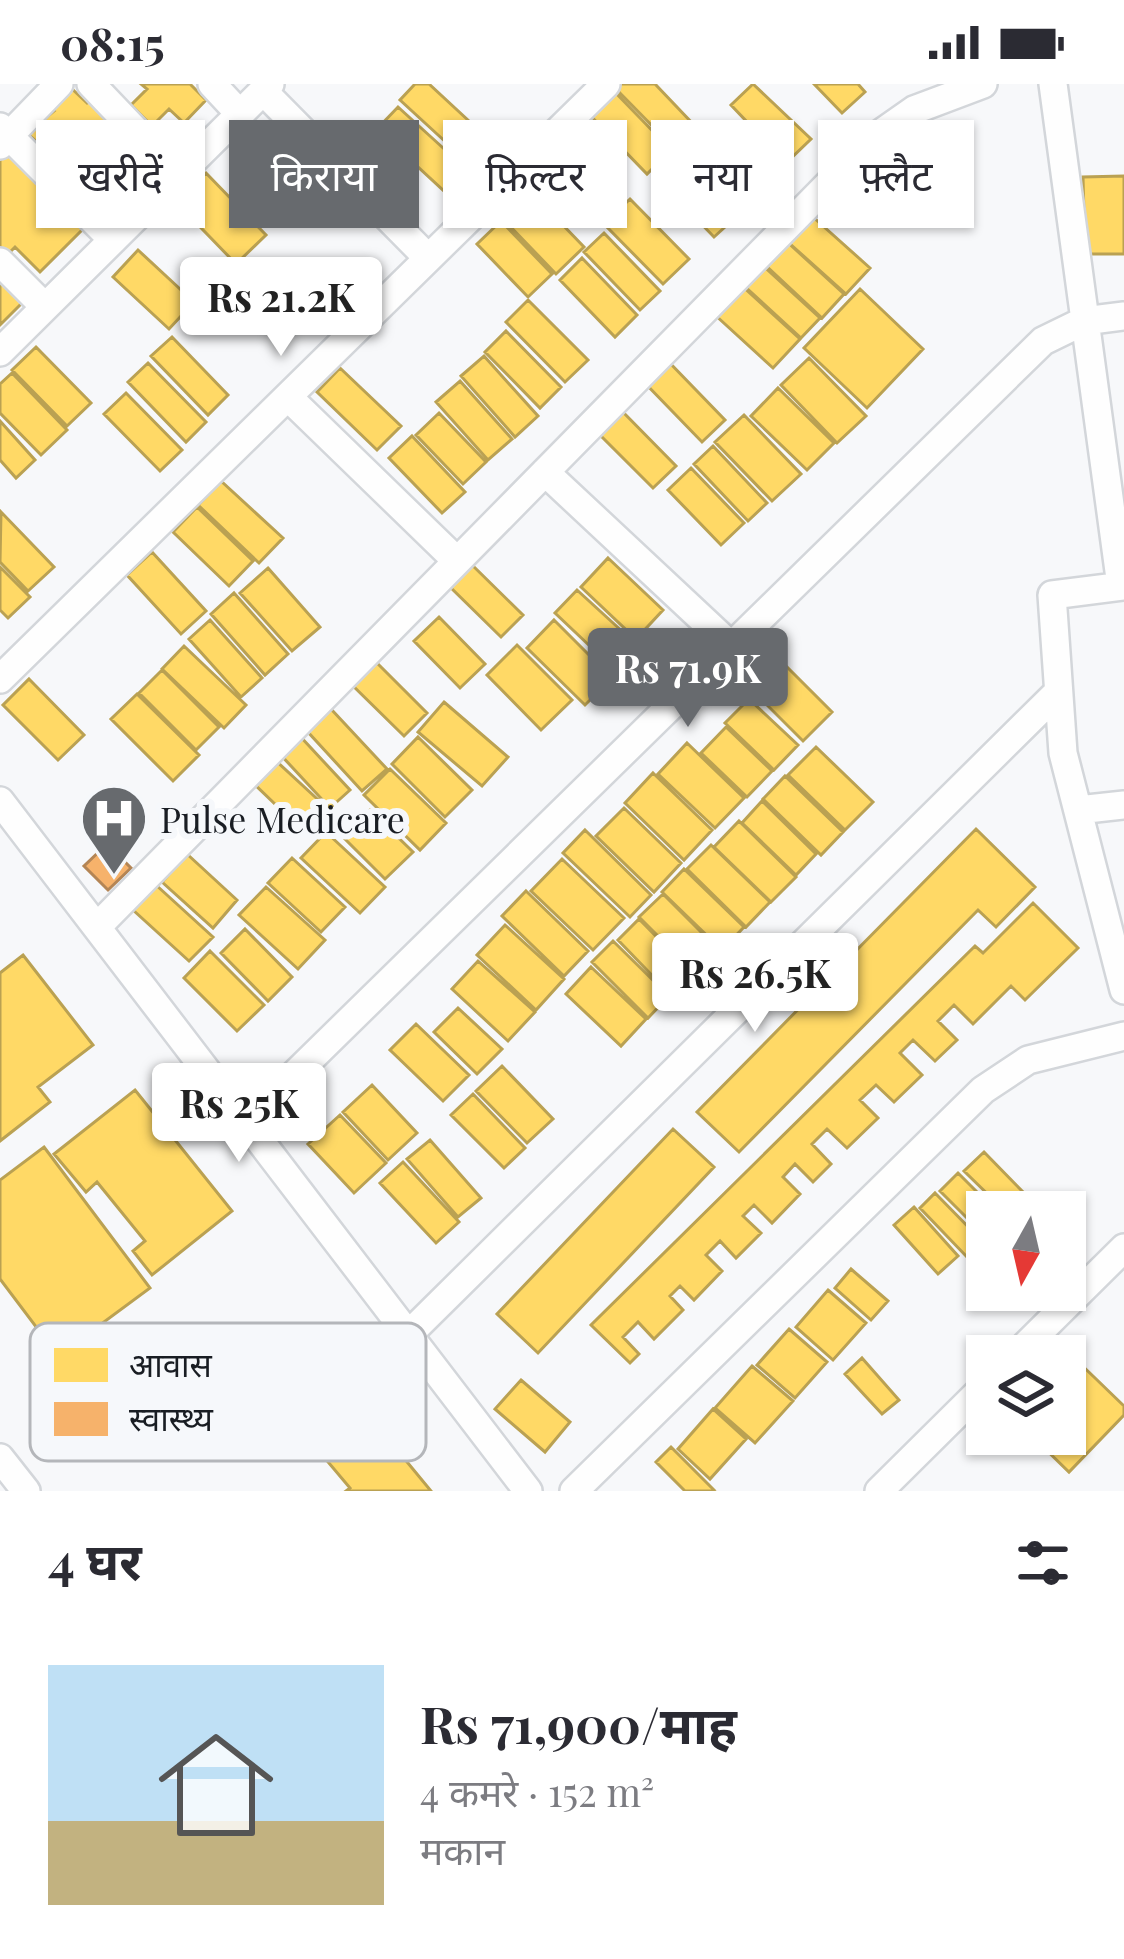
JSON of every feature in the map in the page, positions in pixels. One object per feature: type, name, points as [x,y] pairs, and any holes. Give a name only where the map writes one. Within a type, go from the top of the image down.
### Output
[{"type":"street","points":[[59,84],[3,136],[113,240]]},
{"type":"street","points":[[91,84],[125,120]]},
{"type":"street","points":[[212,84],[240,114]]},
{"type":"street","points":[[0,680],[606,84]]},
{"type":"street","points":[[98,926],[874,138],[914,110],[982,84]]},
{"type":"street","points":[[1052,84],[1123,586],[1052,595],[1056,694],[1078,810],[1124,991]]},
{"type":"street","points":[[205,149],[267,88],[428,258]]},
{"type":"street","points":[[0,352],[125,228]]},
{"type":"street","points":[[0,262],[46,307]]},
{"type":"street","points":[[246,1122],[1043,341],[1084,321],[1124,316]]},
{"type":"street","points":[[288,397],[457,561]]},
{"type":"street","points":[[545,472],[729,644]]},
{"type":"street","points":[[419,1323],[1056,694]]},
{"type":"street","points":[[0,801],[403,1323]]},
{"type":"street","points":[[1078,810],[1124,805]]},
{"type":"street","points":[[574,1491],[982,1090],[1028,1060],[1124,1036]]},
{"type":"street","points":[[1036,1335],[1124,1248]]},
{"type":"street","points":[[426,1353],[529,1491]]},
{"type":"street","points":[[878,1491],[966,1405]]},
{"type":"street","points":[[0,1458],[26,1491]]},
{"type":"building: आवास","points":[[141,84],[190,84],[206,100],[187,120],[169,109],[158,120],[146,120],[131,105],[147,89]]},
{"type":"building: आवास","points":[[415,84],[429,84],[468,120],[443,120],[443,140],[400,100]]},
{"type":"building: आवास","points":[[621,84],[655,84],[689,120],[651,120],[651,125],[616,89]]},
{"type":"building: आवास","points":[[753,84],[791,120],[745,120],[731,105]]},
{"type":"building: आवास","points":[[814,84],[858,84],[865,92],[842,113]]},
{"type":"building: आवास","points":[[609,86],[651,129],[651,170],[647,174],[627,153],[627,120],[595,120],[585,110]]},
{"type":"building: आवास","points":[[70,87],[87,103],[95,95],[115,120],[43,120],[54,111],[50,108]]},
{"type":"building: आवास","points":[[398,107],[412,120],[386,120]]},
{"type":"building: आवास","points":[[794,123],[811,139],[794,155]]},
{"type":"building: आवास","points":[[419,126],[443,148],[443,190],[419,168]]},
{"type":"building: आवास","points":[[11,144],[36,169],[36,228],[84,228],[40,272],[15,247],[8,254],[0,247],[0,155]]},
{"type":"building: आवास","points":[[205,174],[229,197],[229,228],[259,228],[266,235],[236,264],[201,228],[205,228]]},
{"type":"building: आवास","points":[[1124,176],[1124,254],[1085,254],[1083,177]]},
{"type":"building: आवास","points":[[630,199],[651,220],[651,228],[659,228],[689,259],[663,284],[608,228],[627,228]]},
{"type":"building: आवास","points":[[813,217],[818,228],[825,228],[870,268],[846,294],[789,243]]},
{"type":"building: आवास","points":[[494,228],[508,228],[552,274],[528,297],[477,244]]},
{"type":"building: आवास","points":[[512,228],[566,228],[584,247],[556,274]]},
{"type":"building: आवास","points":[[604,233],[660,291],[640,310],[584,252]]},
{"type":"building: आवास","points":[[784,239],[844,294],[822,318],[762,262]]},
{"type":"building: आवास","points":[[138,250],[194,302],[169,329],[113,277]]},
{"type":"building: आवास","points":[[582,258],[637,315],[615,337],[560,280]]},
{"type":"building: आवास","points":[[760,263],[820,318],[801,338],[741,283]]},
{"type":"building: आवास","points":[[0,275],[25,300],[0,325]]},
{"type":"building: आवास","points":[[741,285],[800,339],[773,368],[714,314]]},
{"type":"building: आवास","points":[[860,289],[923,349],[867,408],[804,348]]},
{"type":"building: आवास","points":[[528,300],[588,360],[565,382],[506,322]]},
{"type":"building: आवास","points":[[506,331],[561,387],[540,408],[485,352]]},
{"type":"building: आवास","points":[[172,337],[228,395],[208,415],[151,356]]},
{"type":"building: आवास","points":[[36,347],[91,403],[67,426],[12,370]]},
{"type":"building: आवास","points":[[484,356],[538,416],[515,437],[461,376]]},
{"type":"building: आवास","points":[[665,358],[725,420],[702,442],[642,380]]},
{"type":"building: आवास","points":[[809,358],[866,416],[837,443],[781,385]]},
{"type":"building: आवास","points":[[148,363],[206,422],[186,442],[128,382]]},
{"type":"building: आवास","points":[[340,368],[401,426],[377,450],[317,392]]},
{"type":"building: आवास","points":[[12,373],[67,430],[41,455],[0,413],[0,384]]},
{"type":"building: आवास","points":[[460,381],[512,439],[488,460],[436,402]]},
{"type":"building: आवास","points":[[778,388],[834,443],[807,470],[751,416]]},
{"type":"building: आवास","points":[[126,393],[182,450],[160,471],[104,414]]},
{"type":"building: आवास","points":[[617,406],[676,466],[653,488],[594,429]]},
{"type":"building: आवास","points":[[439,413],[486,462],[463,484],[416,435]]},
{"type":"building: आवास","points":[[744,415],[801,474],[772,501],[715,442]]},
{"type":"building: आवास","points":[[0,421],[35,460],[16,478],[0,460]]},
{"type":"building: आवास","points":[[412,436],[465,492],[442,513],[389,458]]},
{"type":"building: आवास","points":[[713,446],[767,503],[748,521],[694,464]]},
{"type":"building: आवास","points":[[691,468],[744,523],[721,545],[668,490]]},
{"type":"building: आवास","points":[[221,481],[283,538],[259,563],[198,505]]},
{"type":"building: आवास","points":[[197,507],[253,561],[229,586],[173,532]]},
{"type":"building: आवास","points":[[1,512],[54,567],[28,591],[0,562]]},
{"type":"building: आवास","points":[[152,552],[206,611],[181,634],[127,575]]},
{"type":"building: आवास","points":[[608,558],[663,610],[636,639],[581,587]]},
{"type":"building: आवास","points":[[468,561],[523,615],[501,637],[446,583]]},
{"type":"building: आवास","points":[[0,567],[30,597],[8,618],[0,610]]},
{"type":"building: आवास","points":[[268,568],[320,627],[292,651],[240,593]]},
{"type":"building: आवास","points":[[577,590],[636,644],[613,668],[555,613]]},
{"type":"building: आवास","points":[[234,593],[288,654],[265,675],[211,614]]},
{"type":"building: आवास","points":[[439,617],[485,664],[460,688],[414,641]]},
{"type":"building: आवास","points":[[210,620],[262,678],[241,697],[189,639]]},
{"type":"building: आवास","points":[[554,620],[612,678],[585,705],[527,648]]},
{"type":"building: आवास","points":[[517,645],[572,700],[541,730],[487,675]]},
{"type":"building: आवास","points":[[184,646],[246,705],[224,728],[162,669]]},
{"type":"building: आवास","points":[[369,655],[427,713],[404,736],[345,678]]},
{"type":"building: आवास","points":[[779,659],[832,712],[803,741],[750,688]]},
{"type":"building: आवास","points":[[162,670],[219,727],[196,750],[139,693]]},
{"type":"building: आवास","points":[[29,679],[84,735],[58,760],[3,705]]},
{"type":"building: आवास","points":[[137,694],[199,755],[173,781],[111,719]]},
{"type":"building: आवास","points":[[749,699],[798,745],[774,770],[725,723]]},
{"type":"building: आवास","points":[[444,702],[508,757],[482,786],[418,732]]},
{"type":"building: आवास","points":[[331,709],[387,769],[362,791],[307,731]]},
{"type":"building: आवास","points":[[726,727],[772,771],[747,797],[701,753]]},
{"type":"building: आवास","points":[[298,734],[350,790],[330,808],[278,752]]},
{"type":"building: आवास","points":[[418,737],[472,790],[445,817],[392,764]]},
{"type":"building: आवास","points":[[687,743],[744,798],[715,828],[658,774]]},
{"type":"building: आवास","points":[[816,747],[873,802],[845,830],[788,775]]},
{"type":"building: आवास","points":[[274,759],[327,808],[304,832],[252,782]]},
{"type":"building: आवास","points":[[390,769],[446,823],[420,850],[364,795]]},
{"type":"building: आवास","points":[[653,773],[712,830],[684,860],[625,803]]},
{"type":"building: आवास","points":[[785,776],[843,832],[821,855],[763,799]]},
{"type":"building: आवास","points":[[762,801],[816,854],[796,875],[742,823]]},
{"type":"building: आवास","points":[[624,808],[681,863],[654,892],[596,836]]},
{"type":"building: आवास","points":[[370,810],[413,852],[385,879],[343,837]]},
{"type":"building: आवास","points":[[739,821],[796,877],[771,902],[714,847]]},
{"type":"building: आवास","points":[[976,829],[1035,887],[996,927],[978,910],[739,1152],[697,1112]]},
{"type":"building: आवास","points":[[585,830],[651,895],[630,917],[563,853]]},
{"type":"building: आवास","points":[[326,832],[385,887],[360,913],[301,858]]},
{"type":"building: आवास","points":[[711,845],[770,902],[746,927],[687,869]]},
{"type":"building: आवास","points":[[187,854],[237,900],[213,928],[162,882]]},
{"type":"building: आवास","points":[[292,858],[345,907],[321,932],[268,883]]},
{"type":"building: आवास","points":[[562,859],[624,918],[593,950],[531,891]]},
{"type":"building: आवास","points":[[684,869],[744,927],[722,950],[662,892]]},
{"type":"building: आवास","points":[[156,885],[213,937],[189,961],[133,910]]},
{"type":"building: आवास","points":[[266,887],[325,940],[298,969],[239,915]]},
{"type":"building: आवास","points":[[526,891],[588,951],[564,976],[502,916]]},
{"type":"building: आवास","points":[[663,894],[719,950],[695,973],[639,917]]},
{"type":"building: आवास","points":[[1033,903],[1078,948],[1025,1000],[1011,986],[973,1024],[954,1005],[938,1021],[957,1040],[935,1061],[913,1040],[900,1053],[922,1075],[894,1102],[876,1085],[860,1100],[878,1118],[847,1148],[827,1129],[812,1144],[831,1164],[813,1182],[795,1164],[783,1177],[800,1194],[772,1223],[754,1205],[743,1216],[761,1233],[736,1258],[720,1241],[706,1255],[722,1271],[694,1300],[680,1286],[670,1296],[683,1310],[654,1339],[638,1322],[623,1337],[639,1354],[630,1363],[591,1325],[975,946],[983,953]]},
{"type":"building: आवास","points":[[639,919],[693,974],[671,995],[618,940]]},
{"type":"building: आवास","points":[[505,925],[564,979],[536,1010],[477,955]]},
{"type":"building: आवास","points":[[245,929],[292,977],[268,1001],[221,953]]},
{"type":"building: आवास","points":[[613,941],[669,996],[648,1018],[592,962]]},
{"type":"building: आवास","points":[[210,951],[264,1005],[237,1031],[184,978]]},
{"type":"building: आवास","points":[[23,955],[93,1045],[38,1087],[50,1102],[0,1141],[0,973]]},
{"type":"building: आवास","points":[[478,961],[535,1012],[508,1041],[452,989]]},
{"type":"building: आवास","points":[[591,967],[646,1019],[621,1046],[566,994]]},
{"type":"building: आवास","points":[[458,1008],[502,1049],[477,1074],[434,1032]]},
{"type":"building: आवास","points":[[416,1024],[469,1075],[443,1101],[390,1050]]},
{"type":"building: आवास","points":[[502,1066],[553,1119],[527,1143],[476,1091]]},
{"type":"building: आवास","points":[[372,1085],[417,1133],[388,1160],[343,1112]]},
{"type":"building: आवास","points":[[135,1090],[232,1211],[152,1275],[133,1251],[145,1241],[97,1182],[86,1192],[54,1154]]},
{"type":"building: आवास","points":[[473,1094],[525,1148],[504,1168],[451,1115]]},
{"type":"building: आवास","points":[[340,1115],[386,1163],[354,1193],[308,1144]]},
{"type":"building: आवास","points":[[673,1129],[714,1167],[538,1353],[497,1314]]},
{"type":"building: आवास","points":[[430,1140],[481,1198],[458,1217],[407,1159]]},
{"type":"building: आवास","points":[[44,1147],[150,1288],[103,1323],[33,1323],[0,1279],[0,1180]]},
{"type":"building: आवास","points":[[984,1152],[1022,1191],[984,1191],[964,1171]]},
{"type":"building: आवास","points":[[403,1162],[459,1222],[436,1243],[380,1183]]},
{"type":"building: आवास","points":[[958,1173],[976,1191],[966,1191],[966,1217],[940,1191]]},
{"type":"building: आवास","points":[[935,1193],[966,1225],[966,1256],[920,1208]]},
{"type":"building: आवास","points":[[914,1207],[958,1256],[938,1274],[894,1225]]},
{"type":"building: आवास","points":[[851,1269],[888,1301],[871,1320],[835,1288]]},
{"type":"building: आवास","points":[[828,1290],[866,1323],[833,1360],[796,1327]]},
{"type":"building: आवास","points":[[789,1329],[827,1362],[795,1398],[757,1365]]},
{"type":"building: आवास","points":[[862,1358],[899,1400],[882,1414],[845,1374]]},
{"type":"building: आवास","points":[[752,1366],[793,1401],[755,1443],[715,1408]]},
{"type":"building: आवास","points":[[1086,1369],[1124,1406],[1124,1415],[1086,1454]]},
{"type":"building: आवास","points":[[521,1380],[570,1422],[545,1452],[495,1409]]},
{"type":"building: आवास","points":[[713,1409],[746,1439],[710,1479],[678,1449]]},
{"type":"building: आवास","points":[[671,1447],[714,1490],[685,1491],[656,1462]]},
{"type":"building: आवास","points":[[1052,1455],[1085,1455],[1069,1472]]},
{"type":"building: आवास","points":[[327,1461],[406,1461],[431,1491],[346,1491],[350,1488]]},
{"type":"building: स्वास्थ्य","points":[[107,844],[131,868],[108,890],[84,866]]},
{"type":"place","name":"Pulse Medicare","points":[[114,877]]}]
